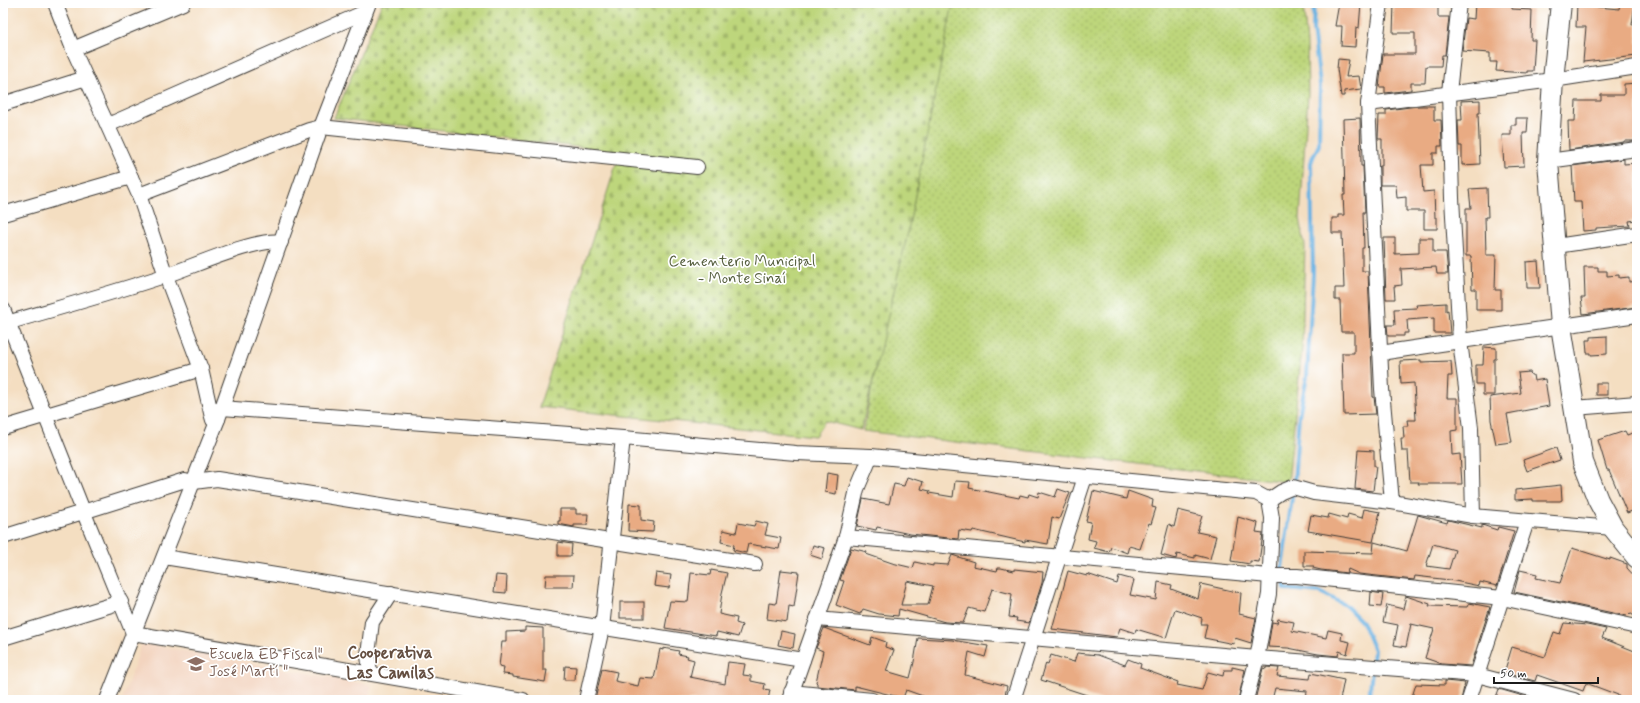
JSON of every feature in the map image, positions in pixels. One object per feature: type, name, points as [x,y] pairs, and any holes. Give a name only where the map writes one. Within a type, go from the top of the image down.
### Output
[{"type":"street","points":[[55,3],[73,49],[140,195],[166,276],[201,369],[210,413],[213,420],[220,413],[623,438],[796,453],[871,456],[1256,493],[1269,500]]},
{"type":"street","points":[[73,49],[184,3]]},
{"type":"street","points":[[1381,3],[1368,104],[1380,353],[1392,502]]},
{"type":"street","points":[[1459,3],[1449,92],[1452,198],[1460,341],[1471,428],[1473,516]]},
{"type":"street","points":[[1561,3],[1553,80],[1548,161],[1556,246],[1561,326],[1583,462],[1598,500],[1613,528],[1637,558]]},
{"type":"street","points":[[108,125],[367,8]]},
{"type":"street","points":[[107,700],[220,413],[320,127],[367,8]]},
{"type":"street","points":[[1368,104],[1449,92],[1553,80],[1637,67]]},
{"type":"street","points":[[3,104],[86,78]]},
{"type":"street","points":[[140,195],[308,130],[320,127],[698,167]]},
{"type":"street","points":[[1548,161],[1637,149]]},
{"type":"street","points":[[3,214],[131,176]]},
{"type":"street","points":[[1556,246],[1637,234]]},
{"type":"street","points":[[6,323],[166,276],[253,245],[274,240],[281,242]]},
{"type":"street","points":[[3,309],[6,323],[46,415],[133,633]]},
{"type":"street","points":[[1380,353],[1637,316]]},
{"type":"street","points":[[3,428],[201,369]]},
{"type":"street","points":[[1574,408],[1637,403]]},
{"type":"street","points":[[586,700],[602,628],[613,542],[623,438]]},
{"type":"street","points":[[871,456],[857,489],[846,537],[790,696],[872,700]]},
{"type":"street","points":[[1013,700],[1085,477]]},
{"type":"street","points":[[3,537],[84,513],[185,480],[194,482],[217,479],[755,564]]},
{"type":"street","points":[[1269,500],[1281,492],[1293,487],[1314,493],[1392,502],[1473,516],[1613,528]]},
{"type":"street","points":[[1246,700],[1257,658],[1272,576],[1272,518],[1269,500]]},
{"type":"street","points":[[1469,700],[1527,521]]},
{"type":"street","points":[[846,537],[1272,576],[1297,576],[1502,598],[1637,627]]},
{"type":"street","points":[[164,557],[803,660]]},
{"type":"street","points":[[370,673],[368,656],[372,622],[391,593]]},
{"type":"street","points":[[3,638],[121,602]]},
{"type":"street","points":[[817,619],[1362,667],[1382,667],[1477,675],[1574,700]]},
{"type":"street","points":[[133,633],[523,700]]},
{"type":"shaded area","name":"Escuela EB Fiscal\" José Martí \"","points":[[142,643],[372,685],[368,700],[122,700]]},
{"type":"green space","name":"Cementerio Municipal - Monte Sinaí","points":[[382,3],[953,3],[907,236],[861,430],[825,421],[815,436],[539,407],[620,152],[334,118]]},
{"type":"green space","points":[[949,3],[1303,3],[1307,44],[1308,94],[1300,218],[1305,246],[1302,348],[1288,482],[863,431]]},
{"type":"building","points":[[1339,3],[1361,3],[1359,28],[1356,27],[1355,47],[1341,46],[1342,26],[1335,26]]},
{"type":"building","points":[[1394,3],[1438,3],[1438,17],[1449,17],[1445,55],[1442,55],[1441,66],[1426,66],[1425,83],[1411,83],[1411,90],[1385,93],[1385,87],[1379,87],[1383,54],[1415,54],[1415,33],[1393,33]]},
{"type":"building","points":[[1475,3],[1512,4],[1512,9],[1532,10],[1531,40],[1535,40],[1533,71],[1527,71],[1527,73],[1496,71],[1497,62],[1490,62],[1490,53],[1462,51],[1466,18],[1474,19]]},
{"type":"building","points":[[1577,3],[1588,4],[1587,6],[1619,9],[1620,3],[1635,3],[1632,25],[1637,24],[1637,56],[1583,62],[1586,27],[1576,27]]},
{"type":"building","points":[[1338,59],[1349,60],[1346,77],[1359,76],[1361,89],[1344,91],[1344,96],[1341,96],[1337,69]]},
{"type":"building","points":[[1637,83],[1637,141],[1624,141],[1569,150],[1568,121],[1575,121],[1576,101],[1601,101],[1601,95],[1624,95],[1624,84]]},
{"type":"building","points":[[1480,100],[1480,113],[1478,113],[1480,164],[1462,165],[1462,146],[1459,146],[1458,120],[1462,120],[1461,101]]},
{"type":"building","points":[[1418,106],[1434,106],[1434,120],[1441,120],[1442,146],[1438,146],[1438,153],[1433,153],[1433,165],[1421,165],[1423,192],[1434,191],[1437,229],[1424,229],[1424,211],[1406,211],[1406,197],[1397,198],[1396,185],[1380,185],[1382,139],[1378,139],[1379,115],[1386,115],[1386,110]]},
{"type":"building","points":[[1360,118],[1361,166],[1363,166],[1365,212],[1363,212],[1364,248],[1362,248],[1362,271],[1368,271],[1373,397],[1376,414],[1344,415],[1342,353],[1354,353],[1354,332],[1341,332],[1340,300],[1335,300],[1335,288],[1344,288],[1342,233],[1332,233],[1332,218],[1338,218],[1338,215],[1344,215],[1343,195],[1345,195],[1343,119]]},
{"type":"building","points":[[1516,118],[1528,118],[1527,133],[1523,133],[1524,166],[1504,167],[1502,135],[1511,135],[1511,125],[1516,125]]},
{"type":"building","points":[[1624,159],[1624,164],[1637,163],[1637,220],[1629,221],[1630,226],[1596,228],[1596,230],[1583,231],[1581,202],[1574,202],[1572,166]]},
{"type":"building","points":[[1487,188],[1488,217],[1485,217],[1486,255],[1496,255],[1495,290],[1501,290],[1501,310],[1476,310],[1476,289],[1472,289],[1471,256],[1466,256],[1466,208],[1471,208],[1469,189]]},
{"type":"building","points":[[1384,238],[1395,238],[1395,254],[1419,253],[1419,238],[1433,238],[1433,252],[1446,252],[1448,274],[1437,274],[1436,267],[1401,269],[1402,285],[1394,286],[1395,299],[1386,299]]},
{"type":"building","points":[[1538,261],[1540,288],[1527,288],[1526,262]]},
{"type":"building","points":[[1584,267],[1598,267],[1598,271],[1607,271],[1607,276],[1619,275],[1619,278],[1629,277],[1629,282],[1637,281],[1637,307],[1583,314],[1581,298],[1585,298]]},
{"type":"building","points":[[1446,303],[1450,333],[1434,333],[1434,318],[1407,320],[1408,333],[1404,333],[1404,336],[1388,336],[1387,325],[1395,325],[1394,309],[1417,308],[1416,305]]},
{"type":"building","points":[[1607,336],[1607,354],[1591,355],[1591,353],[1587,353],[1586,340],[1591,340],[1591,337]]},
{"type":"building","points":[[1484,347],[1496,348],[1496,359],[1494,359],[1494,395],[1483,395],[1483,384],[1476,384],[1476,365],[1483,365]]},
{"type":"building","points":[[1421,360],[1421,362],[1451,361],[1452,376],[1448,376],[1447,398],[1457,398],[1457,430],[1451,431],[1452,455],[1460,454],[1462,484],[1418,484],[1419,482],[1410,482],[1408,451],[1402,451],[1401,438],[1404,438],[1403,426],[1408,426],[1407,420],[1416,420],[1414,383],[1401,384],[1400,361]]},
{"type":"building","points":[[1530,372],[1531,375],[1533,375],[1534,381],[1545,379],[1549,406],[1507,414],[1512,442],[1496,444],[1491,420],[1490,397],[1521,393],[1518,373]]},
{"type":"building","points":[[1596,383],[1607,383],[1607,395],[1596,395]]},
{"type":"building","points":[[1625,431],[1627,435],[1637,431],[1637,509],[1627,513],[1609,470],[1607,470],[1598,440]]},
{"type":"building","points":[[1556,448],[1560,460],[1527,471],[1523,460]]},
{"type":"building","points":[[1358,450],[1374,451],[1374,466],[1376,466],[1373,491],[1355,489]]},
{"type":"building","points":[[827,473],[838,475],[836,494],[825,492]]},
{"type":"building","points":[[907,477],[923,482],[921,489],[930,491],[929,493],[953,497],[955,481],[970,482],[969,488],[1019,498],[1020,495],[1028,497],[1029,494],[1038,497],[1039,492],[1055,497],[1058,489],[1070,493],[1059,519],[1052,517],[1048,544],[1025,540],[1025,542],[973,530],[972,532],[959,530],[958,539],[910,534],[877,527],[876,530],[857,526],[863,499],[889,504],[894,484],[904,486]]},
{"type":"building","points":[[1561,485],[1562,500],[1560,501],[1533,501],[1533,499],[1515,500],[1515,490]]},
{"type":"building","points":[[1093,491],[1126,499],[1128,491],[1153,500],[1152,507],[1156,508],[1140,549],[1129,546],[1127,553],[1111,547],[1109,552],[1094,548],[1096,541],[1088,539],[1091,522],[1086,521]]},
{"type":"building","points":[[629,504],[641,505],[641,520],[654,522],[653,532],[628,531]]},
{"type":"building","points":[[560,509],[576,509],[576,514],[588,514],[587,525],[574,525],[574,527],[558,524],[558,521],[560,521]]},
{"type":"building","points":[[1364,509],[1380,512],[1373,542],[1308,531],[1311,515],[1328,518],[1329,514],[1347,519],[1348,514],[1362,518]]},
{"type":"building","points":[[1178,510],[1202,516],[1197,532],[1216,536],[1210,559],[1195,555],[1195,558],[1177,554],[1176,559],[1161,555],[1169,524],[1174,527]]},
{"type":"building","points":[[1418,515],[1447,523],[1448,520],[1482,528],[1482,525],[1497,530],[1498,527],[1514,531],[1497,586],[1480,582],[1479,586],[1450,580],[1415,576],[1414,580],[1359,574],[1348,569],[1347,573],[1321,570],[1313,568],[1314,566],[1304,566],[1304,551],[1373,553],[1374,542],[1407,551]],"holes":[[[1433,544],[1455,550],[1449,569],[1426,566]]]},
{"type":"building","points":[[1238,517],[1258,523],[1256,532],[1263,533],[1259,562],[1250,561],[1250,564],[1231,561]]},
{"type":"building","points":[[756,521],[768,524],[765,535],[781,538],[779,549],[748,544],[746,553],[733,550],[734,545],[721,542],[723,530],[736,533],[738,523],[754,526]]},
{"type":"building","points":[[558,542],[572,544],[571,556],[558,556]]},
{"type":"building","points":[[813,545],[825,548],[822,559],[810,555]]},
{"type":"building","points":[[851,548],[867,552],[866,554],[892,563],[913,568],[915,562],[933,566],[933,564],[948,565],[952,555],[974,562],[973,566],[997,571],[998,568],[1001,568],[1014,571],[1014,569],[1043,572],[1042,583],[1029,623],[1016,621],[1017,618],[1009,617],[1012,594],[992,589],[984,612],[969,608],[963,623],[945,622],[899,609],[898,616],[879,614],[863,609],[860,614],[836,605],[844,581],[840,580]],"holes":[[[907,581],[933,586],[928,605],[901,605]]]},
{"type":"building","points":[[1572,548],[1627,564],[1627,568],[1637,579],[1637,618],[1630,613],[1627,616],[1514,592],[1520,570],[1537,574],[1536,578],[1560,583]]},
{"type":"building","points":[[711,570],[727,573],[719,614],[737,618],[736,623],[742,625],[738,637],[717,632],[716,636],[665,628],[670,601],[688,602],[691,573],[710,575]]},
{"type":"building","points":[[781,570],[799,572],[794,607],[789,606],[787,622],[767,619],[769,603],[776,604]]},
{"type":"building","points":[[1068,571],[1087,576],[1087,574],[1117,584],[1119,576],[1134,580],[1130,595],[1156,600],[1158,582],[1172,585],[1171,589],[1198,599],[1201,584],[1241,593],[1239,614],[1256,618],[1251,643],[1235,638],[1234,644],[1204,638],[1207,624],[1201,624],[1202,618],[1175,609],[1166,638],[1136,629],[1135,633],[1120,628],[1117,637],[1052,629]]},
{"type":"building","points":[[656,573],[671,575],[669,588],[654,586]]},
{"type":"building","points":[[496,575],[507,576],[506,593],[494,592]]},
{"type":"building","points":[[546,575],[574,575],[573,587],[545,587]]},
{"type":"building","points":[[1371,592],[1383,594],[1381,607],[1370,606]]},
{"type":"building","points":[[1406,596],[1430,604],[1429,606],[1467,607],[1469,603],[1490,607],[1471,666],[1442,664],[1425,658],[1434,629],[1411,624],[1406,647],[1394,645],[1398,625],[1383,622],[1387,605],[1403,609]]},
{"type":"building","points":[[620,602],[644,602],[644,618],[620,618]]},
{"type":"building","points":[[1278,619],[1294,622],[1292,631],[1326,638],[1328,630],[1342,633],[1341,640],[1350,642],[1347,654],[1339,651],[1338,656],[1288,648],[1268,647],[1272,622],[1277,623]]},
{"type":"building","points":[[1564,623],[1587,625],[1606,629],[1602,638],[1637,652],[1637,690],[1634,700],[1618,697],[1618,695],[1586,683],[1583,691],[1537,675],[1535,681],[1504,673],[1512,647],[1545,657],[1554,632],[1560,634]]},
{"type":"building","points":[[525,627],[543,628],[543,670],[547,670],[545,682],[503,674],[504,667],[499,666],[502,642],[506,642],[506,632],[525,631]]},
{"type":"building","points":[[824,628],[870,645],[872,637],[886,642],[885,647],[894,650],[886,671],[910,678],[918,638],[952,640],[988,646],[985,657],[969,652],[965,675],[1007,686],[1004,700],[934,700],[906,690],[903,698],[855,686],[855,690],[817,686],[816,682],[823,651],[816,648]]},
{"type":"building","points":[[781,631],[795,634],[793,648],[778,645]]},
{"type":"building","points":[[663,648],[679,651],[678,654],[688,656],[687,658],[694,660],[690,677],[725,684],[728,662],[745,664],[743,675],[751,676],[751,681],[765,684],[764,689],[770,690],[768,700],[595,700],[602,669],[617,672],[615,681],[638,686],[640,678],[654,679],[660,649],[663,650]]},
{"type":"building","points":[[1077,653],[1098,655],[1125,665],[1128,659],[1141,664],[1140,668],[1178,682],[1177,685],[1202,690],[1208,672],[1223,676],[1224,670],[1232,670],[1232,667],[1245,670],[1238,700],[1102,700],[1041,680],[1046,663],[1048,664],[1051,655],[1074,662]]},
{"type":"building","points":[[565,666],[576,667],[575,680],[564,680]]},
{"type":"building","points":[[1266,667],[1279,668],[1277,676],[1310,679],[1311,673],[1344,680],[1340,700],[1306,700],[1307,691],[1275,688],[1272,700],[1255,700],[1263,668],[1266,669]]},
{"type":"building","points":[[1445,681],[1465,683],[1461,700],[1411,700],[1416,684],[1445,685]]},
{"type":"building","points":[[1499,689],[1530,698],[1530,700],[1495,700]]},
{"type":"waterway","points":[[1312,159],[1319,145],[1320,85],[1313,29],[1314,3]]},
{"type":"waterway","points":[[1294,484],[1299,415],[1307,377],[1313,273],[1311,163],[1313,157]]},
{"type":"waterway","points":[[1293,491],[1282,568],[1285,589],[1320,592],[1345,605],[1362,622],[1374,650],[1369,700]]},
{"type":"place","name":"Escuela EB Fiscal\" José Martí \"","points":[[196,664]]},
{"type":"district","name":"Cooperativa Las Camilas","points":[[390,663]]}]
